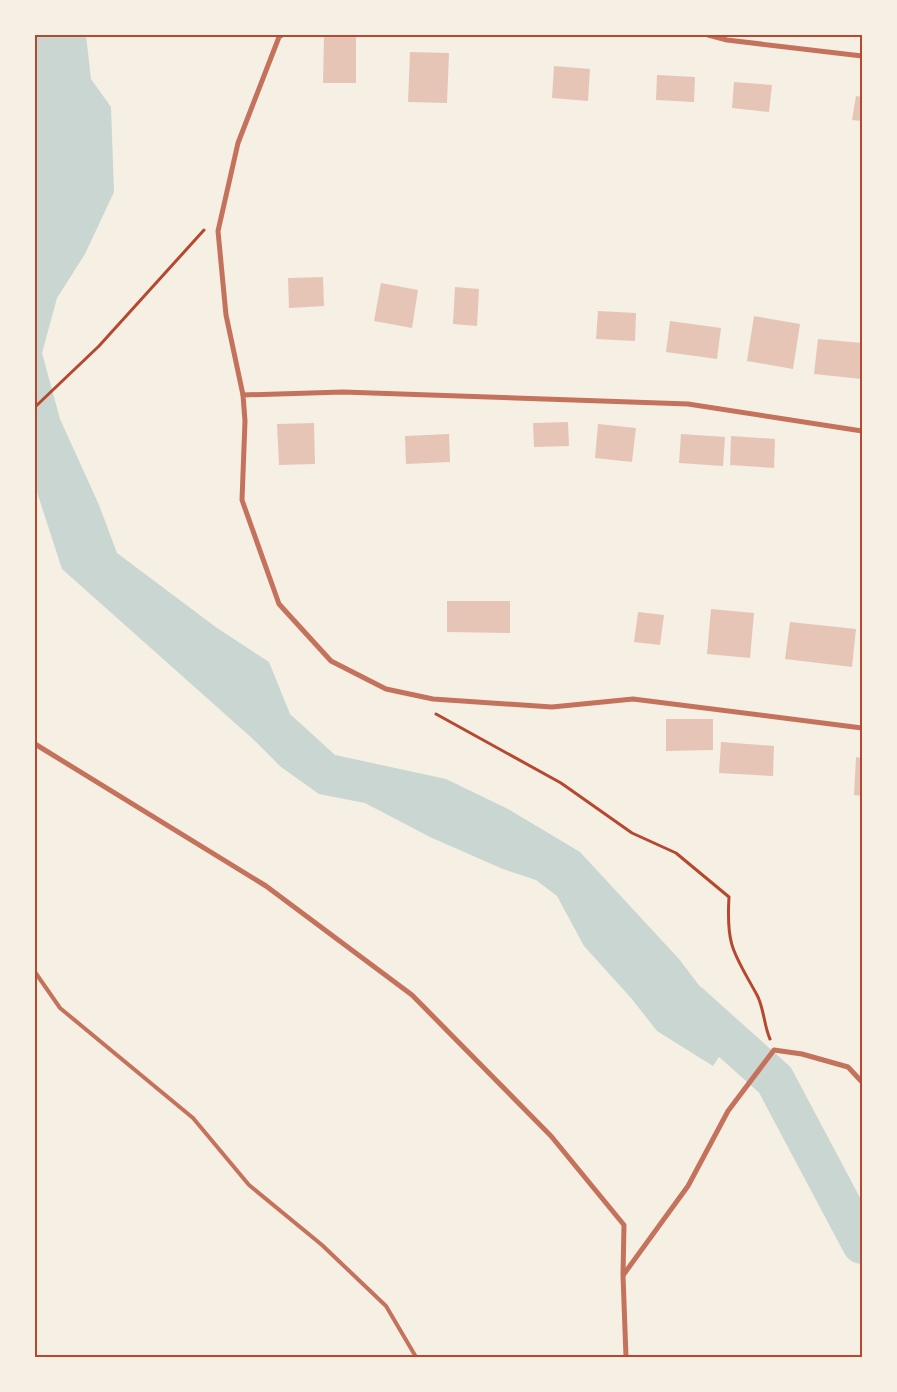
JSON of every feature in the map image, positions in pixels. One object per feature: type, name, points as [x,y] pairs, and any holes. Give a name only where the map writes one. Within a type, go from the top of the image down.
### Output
[{"type":"street","points":[[282,35],[279,37],[238,142],[218,231],[226,315],[243,396],[245,421],[242,500],[279,604],[331,662],[386,689],[434,699],[552,707],[634,700],[862,728]]},
{"type":"street","points":[[708,35],[727,40],[862,56]]},
{"type":"street","points":[[243,396],[343,392],[688,404],[862,431]]},
{"type":"street","points":[[35,744],[266,886],[412,996],[551,1136],[624,1225],[623,1275],[626,1357]]},
{"type":"street","points":[[623,1275],[688,1186],[728,1111],[774,1050],[802,1054],[848,1067],[862,1082]]},
{"type":"lane","points":[[35,972],[60,1008],[193,1118],[249,1185],[322,1246],[386,1306],[416,1357]]},
{"type":"path","points":[[35,407],[99,346],[206,228],[218,231]]},
{"type":"path","points":[[435,714],[561,783],[632,833],[676,853],[729,897],[728,925],[732,951],[758,996],[764,1026],[774,1050]]},
{"type":"shaded area","points":[[35,35],[86,35],[91,79],[111,107],[114,192],[85,254],[57,298],[42,353],[60,419],[99,505],[117,553],[217,628],[269,662],[290,714],[335,755],[446,779],[508,809],[580,852],[679,959],[714,1005],[730,1040],[713,1066],[657,1031],[631,998],[584,946],[557,896],[536,880],[503,869],[430,837],[365,803],[319,794],[281,767],[253,739],[62,569],[35,486]]},
{"type":"building","points":[[324,35],[356,35],[356,83],[323,83]]},
{"type":"building","points":[[410,52],[449,53],[447,103],[408,102]]},
{"type":"building","points":[[554,66],[590,69],[588,101],[552,98]]},
{"type":"building","points":[[657,75],[695,77],[694,102],[656,100]]},
{"type":"building","points":[[734,82],[772,85],[769,112],[732,108]]},
{"type":"building","points":[[856,96],[862,97],[862,121],[852,120]]},
{"type":"building","points":[[323,277],[324,306],[289,308],[288,278]]},
{"type":"building","points":[[381,283],[418,290],[412,328],[374,321]]},
{"type":"building","points":[[455,287],[479,289],[477,326],[453,324]]},
{"type":"building","points":[[598,311],[636,313],[635,341],[596,339]]},
{"type":"building","points":[[754,316],[800,324],[793,369],[747,361]]},
{"type":"building","points":[[670,321],[721,328],[717,359],[666,352]]},
{"type":"building","points":[[818,339],[862,343],[862,379],[814,374]]},
{"type":"building","points":[[568,422],[569,446],[534,447],[533,423]]},
{"type":"building","points":[[314,423],[315,464],[279,465],[277,424]]},
{"type":"building","points":[[598,424],[636,428],[632,462],[595,458]]},
{"type":"building","points":[[449,434],[450,462],[406,464],[405,436]]},
{"type":"building","points":[[681,434],[725,437],[723,466],[679,463]]},
{"type":"building","points":[[731,436],[775,439],[774,468],[730,465]]},
{"type":"building","points":[[447,601],[510,601],[510,633],[447,632]]},
{"type":"building","points":[[711,609],[754,613],[750,658],[707,654]]},
{"type":"building","points":[[638,612],[664,615],[660,645],[634,642]]},
{"type":"building","points":[[790,622],[856,629],[852,667],[785,659]]},
{"type":"building","points":[[666,719],[713,719],[713,750],[666,751]]},
{"type":"building","points":[[721,742],[774,746],[773,776],[719,773]]},
{"type":"building","points":[[856,757],[862,758],[862,796],[854,795]]},
{"type":"waterway","points":[[689,1003],[775,1080],[862,1244]]}]
